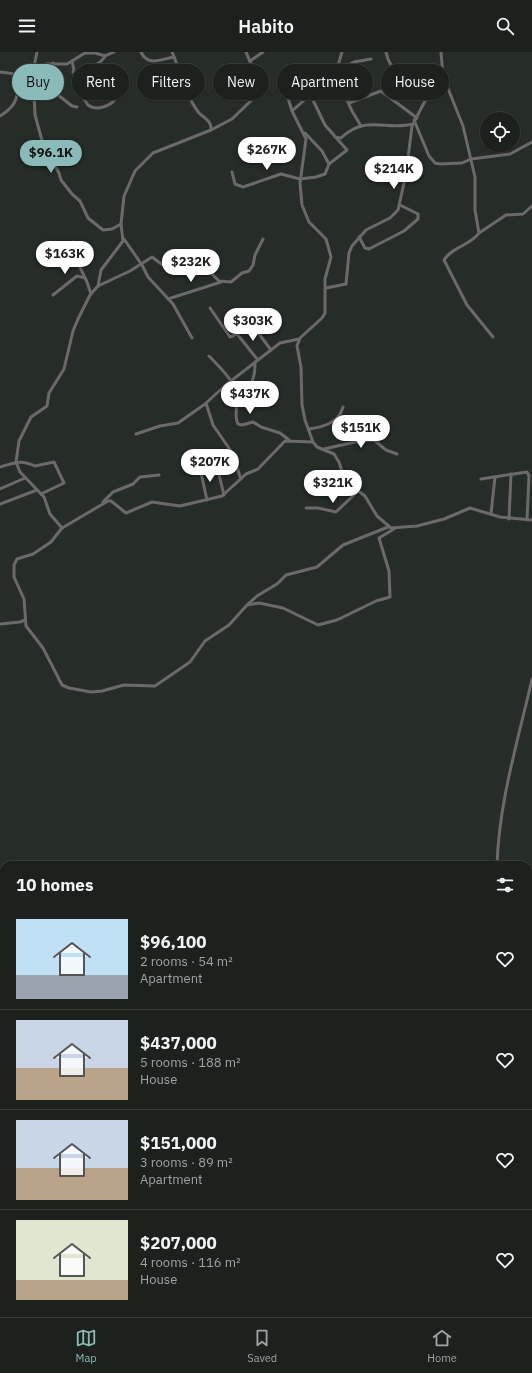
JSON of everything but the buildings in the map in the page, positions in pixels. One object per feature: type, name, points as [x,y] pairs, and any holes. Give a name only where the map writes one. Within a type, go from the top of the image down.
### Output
[{"type":"street","points":[[34,64],[37,52]]},
{"type":"street","points":[[79,56],[82,52]]},
{"type":"street","points":[[64,64],[79,56],[91,52],[106,56]]},
{"type":"street","points":[[94,64],[114,52]]},
{"type":"street","points":[[141,52],[145,59],[149,61],[174,57]]},
{"type":"street","points":[[172,52],[186,90],[200,113],[207,119],[211,130]]},
{"type":"street","points":[[192,338],[174,307],[148,277],[142,264],[124,239],[121,224],[125,191],[132,175],[153,153],[211,130],[232,119],[260,92],[261,88],[246,52]]},
{"type":"street","points":[[250,61],[263,52]]},
{"type":"street","points":[[339,64],[342,52]]},
{"type":"street","points":[[386,52],[391,64]]},
{"type":"street","points":[[441,52],[442,64]]},
{"type":"street","points":[[351,64],[371,59]]},
{"type":"street","points":[[0,72],[12,74]]},
{"type":"street","points":[[449,91],[461,120],[475,177],[475,210],[479,233]]},
{"type":"street","points":[[348,103],[360,100],[377,92],[381,92]]},
{"type":"street","points":[[0,116],[17,100]]},
{"type":"street","points":[[35,100],[36,123],[41,140],[59,173],[61,180],[72,194],[80,201],[88,218],[102,229],[112,229],[121,224]]},
{"type":"street","points":[[64,100],[72,106],[77,107]]},
{"type":"street","points":[[85,100],[89,106],[94,108],[103,107],[114,101]]},
{"type":"street","points":[[289,100],[292,112],[306,139],[300,179],[300,197],[307,218],[325,238],[330,247],[331,258],[325,279],[326,288],[323,317],[300,338],[297,346],[301,367],[302,405],[309,429],[317,447],[336,455],[344,480],[368,499],[377,516],[388,527],[394,529]]},
{"type":"street","points":[[292,112],[306,100]]},
{"type":"street","points":[[232,172],[235,184],[242,187],[281,174],[300,179],[325,174],[329,164],[347,150],[325,125],[313,100]]},
{"type":"street","points":[[347,100],[361,126]]},
{"type":"street","points":[[393,100],[414,120],[429,156],[435,163],[462,163],[471,159],[510,154],[532,142]]},
{"type":"street","points":[[326,288],[346,284],[350,250],[367,229],[394,216],[400,205],[414,120],[426,100]]},
{"type":"street","points":[[335,137],[341,138],[347,132],[361,126],[384,124],[402,126],[414,120]]},
{"type":"street","points":[[303,132],[318,147],[329,164]]},
{"type":"street","points":[[359,237],[365,248],[369,249],[412,225],[418,219],[418,214],[400,205]]},
{"type":"street","points":[[493,337],[467,305],[444,259],[453,250],[475,238],[479,233],[506,215],[523,214],[532,206]]},
{"type":"street","points":[[98,286],[100,272],[124,239]]},
{"type":"street","points":[[168,299],[220,282],[232,282],[242,273],[249,271],[253,265],[255,255],[263,239]]},
{"type":"street","points":[[74,242],[76,259],[91,294]]},
{"type":"street","points":[[62,528],[50,514],[47,501],[20,472],[16,462],[19,439],[25,432],[32,415],[47,406],[50,390],[62,375],[74,328],[91,294],[98,286],[107,283],[152,257],[164,266],[181,262],[194,267],[203,266],[220,282]]},
{"type":"street","points":[[52,295],[77,276],[85,278]]},
{"type":"street","points":[[210,308],[229,337],[237,334],[249,322]]},
{"type":"street","points":[[243,312],[271,350]]},
{"type":"street","points":[[237,334],[256,361],[255,374],[252,382],[246,389],[237,392]]},
{"type":"street","points":[[136,434],[160,426],[178,423],[205,404],[230,381],[283,341],[300,338]]},
{"type":"street","points":[[209,356],[230,381],[237,392],[238,407],[236,420],[238,424],[242,425],[253,422],[261,427],[279,432],[289,440]]},
{"type":"street","points":[[205,404],[213,425],[230,450],[241,479]]},
{"type":"street","points":[[309,429],[331,423],[341,414],[343,407]]},
{"type":"street","points":[[314,442],[289,440],[284,442],[258,469],[248,473],[224,495],[207,500],[176,507],[152,502],[126,513],[110,500],[62,528],[51,542],[32,555],[19,558],[15,562],[14,577],[25,602],[24,620],[26,626],[45,652],[62,685],[69,688],[95,692],[124,685],[155,686],[190,662],[205,641],[228,625],[259,594],[278,584],[287,574],[317,567],[325,562],[342,545],[388,527]]},
{"type":"street","points":[[322,449],[355,442],[374,440],[386,450],[397,454]]},
{"type":"street","points":[[214,454],[224,495]]},
{"type":"street","points":[[0,467],[16,462],[29,462],[33,466],[55,462],[64,483],[42,494]]},
{"type":"street","points":[[207,500],[201,473],[217,468]]},
{"type":"street","points":[[482,479],[511,474],[528,473],[530,492],[527,520]]},
{"type":"street","points":[[509,518],[511,474]]},
{"type":"street","points":[[102,504],[110,494],[132,484],[140,477],[159,475]]},
{"type":"street","points":[[491,514],[495,477]]},
{"type":"street","points":[[0,489],[25,478]]},
{"type":"street","points":[[0,504],[38,490]]},
{"type":"street","points":[[306,508],[318,508],[336,512],[358,491]]},
{"type":"street","points":[[247,605],[264,604],[283,608],[318,624],[337,620],[376,601],[390,597],[389,571],[379,538],[394,529],[417,526],[436,521],[469,508],[479,509],[491,514],[509,518],[532,520]]},
{"type":"street","points":[[0,624],[20,622],[24,620]]},
{"type":"street","points":[[497,861],[498,841],[508,773],[532,679]]}]
